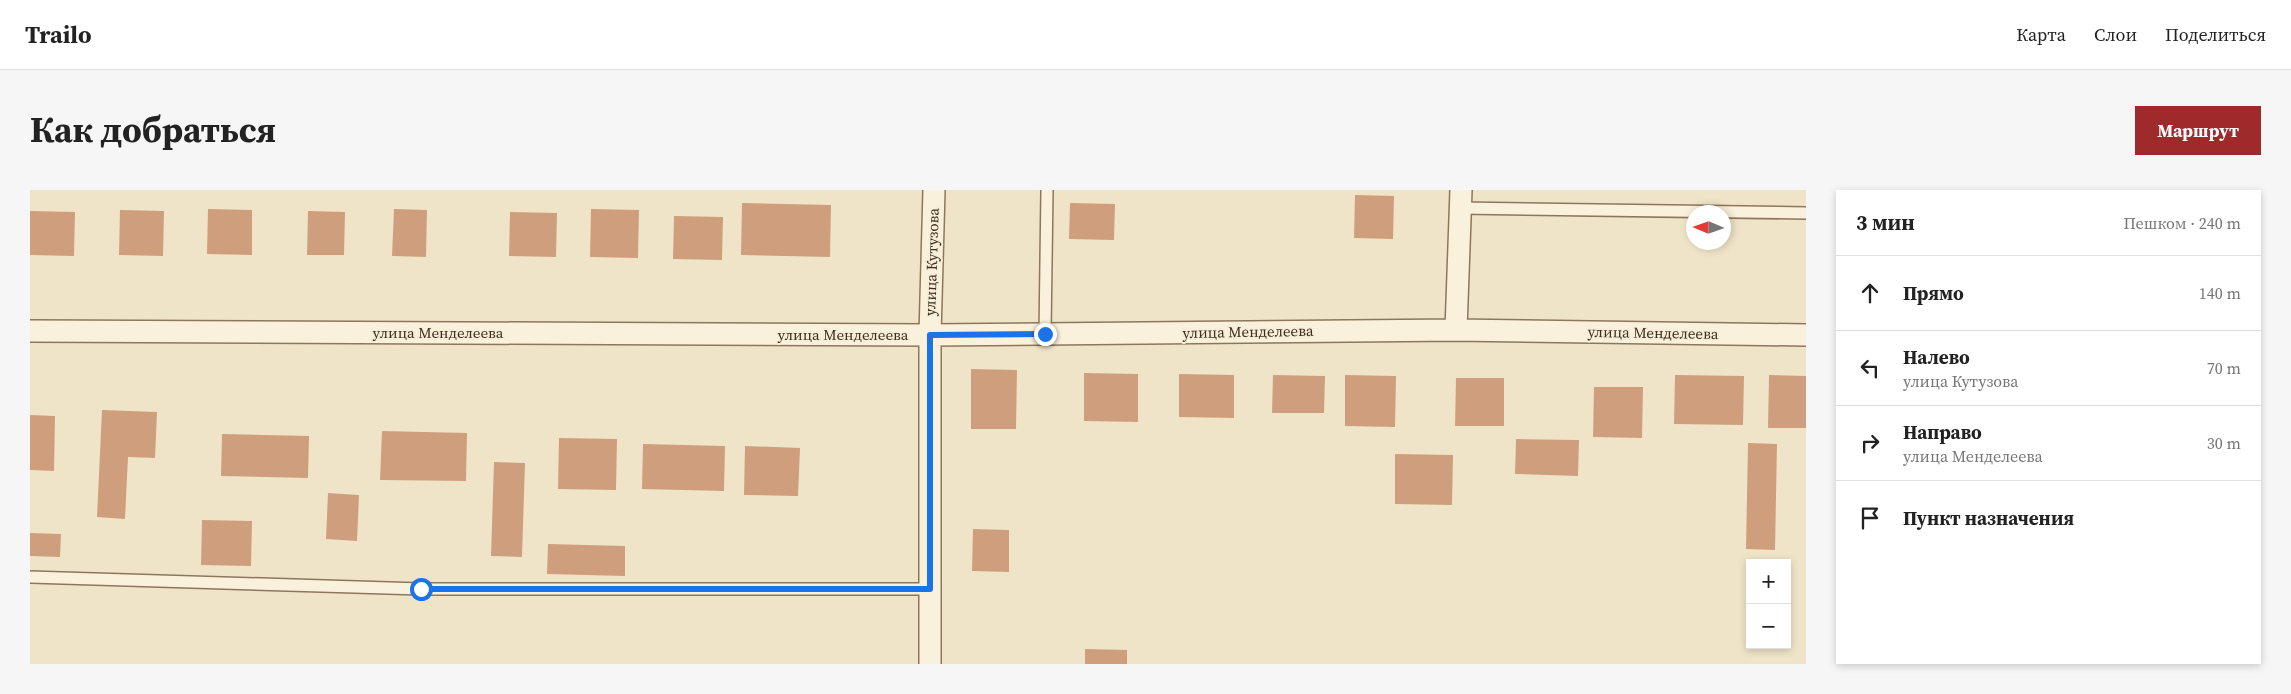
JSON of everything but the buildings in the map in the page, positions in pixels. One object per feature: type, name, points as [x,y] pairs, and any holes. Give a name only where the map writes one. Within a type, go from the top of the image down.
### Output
[{"type":"street","name":"улица Кутузова","points":[[930,664],[930,335],[934,190]]},
{"type":"street","points":[[1456,330],[1461,199]]},
{"type":"street","name":"улица Менделеева","points":[[30,331],[930,335],[1456,330],[1806,335]]},
{"type":"lane","points":[[1045,334],[1047,190]]},
{"type":"lane","points":[[1461,199],[1806,213]]},
{"type":"lane","points":[[30,577],[421,589],[930,589]]},
{"type":"route","points":[[421,589],[930,589],[930,335],[1045,334]]}]
